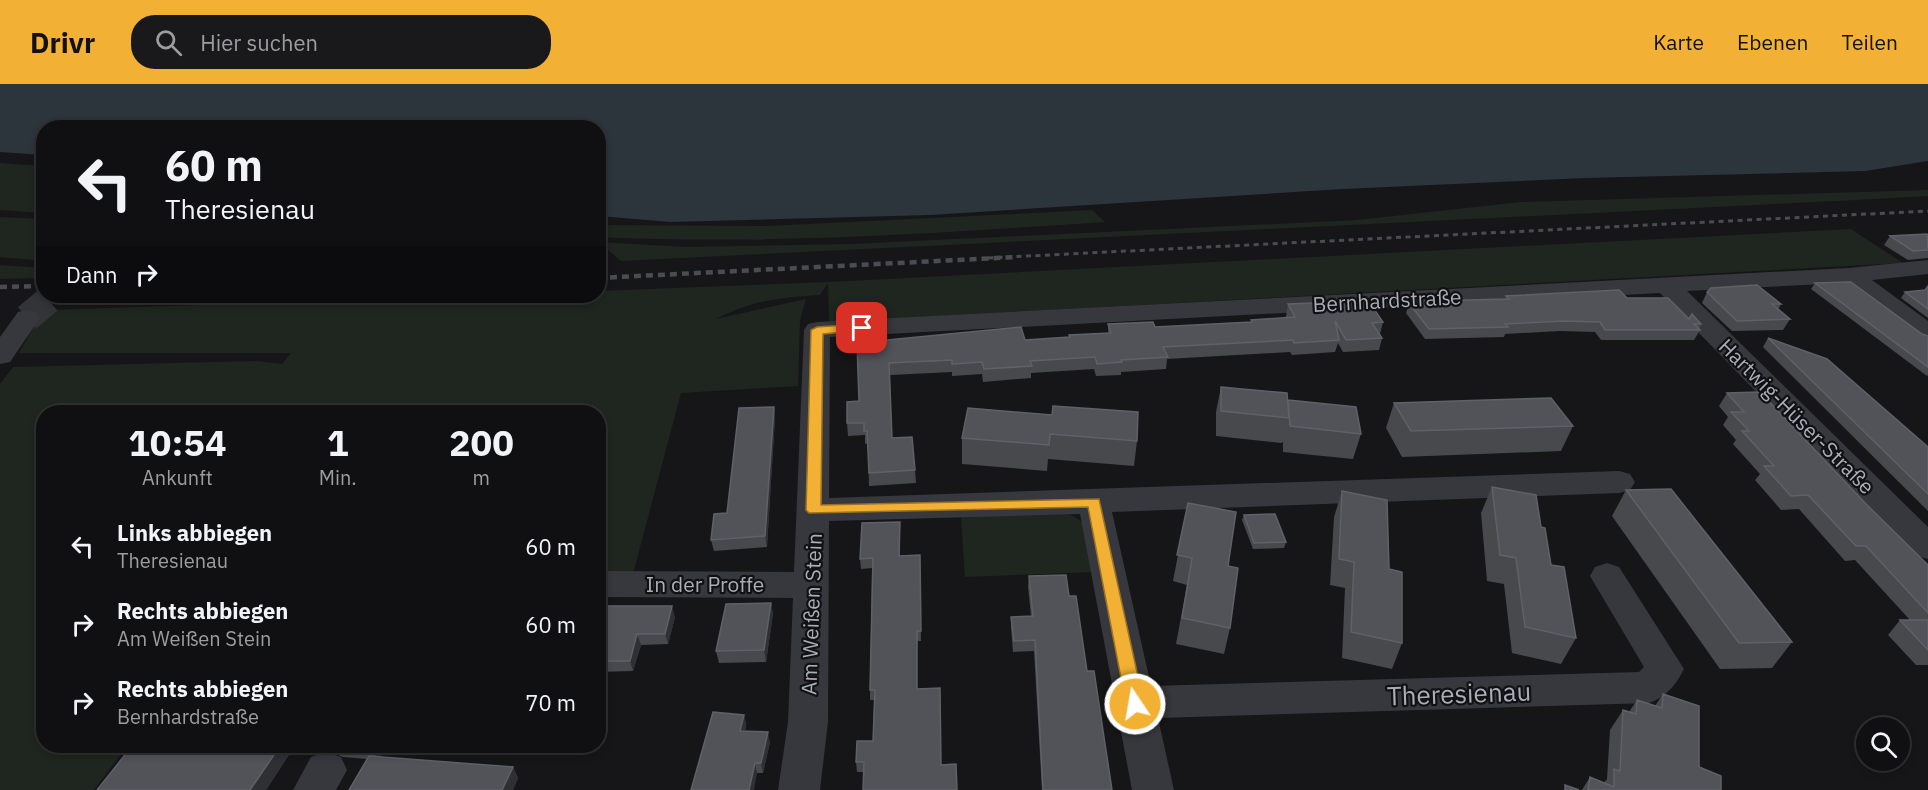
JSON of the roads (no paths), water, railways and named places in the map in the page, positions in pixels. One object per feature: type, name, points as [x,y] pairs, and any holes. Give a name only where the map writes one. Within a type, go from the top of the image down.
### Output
[{"type":"street","name":"Bernhardstraße","points":[[817,330],[1849,275],[1928,267]]},
{"type":"street","points":[[1849,275],[1928,333]]},
{"type":"street","name":"Hartwig-Hüser-Straße","points":[[1666,285],[1928,547]]},
{"type":"street","points":[[0,356],[27,318]]},
{"type":"street","name":"Am Weißen Stein","points":[[799,790],[808,722],[817,330]]},
{"type":"street","points":[[814,510],[1618,482]]},
{"type":"street","points":[[1094,502],[1153,790]]},
{"type":"street","name":"Theresienau","points":[[1135,704],[1649,687],[1665,669],[1607,576]]},
{"type":"street","name":"In der Proffe","points":[[606,584],[811,585]]},
{"type":"tunnel","points":[[27,318],[45,303]]},
{"type":"railway","points":[[988,258],[1928,211]]},
{"type":"railway","points":[[606,278],[1017,257]]},
{"type":"railway","points":[[0,287],[36,286]]}]
